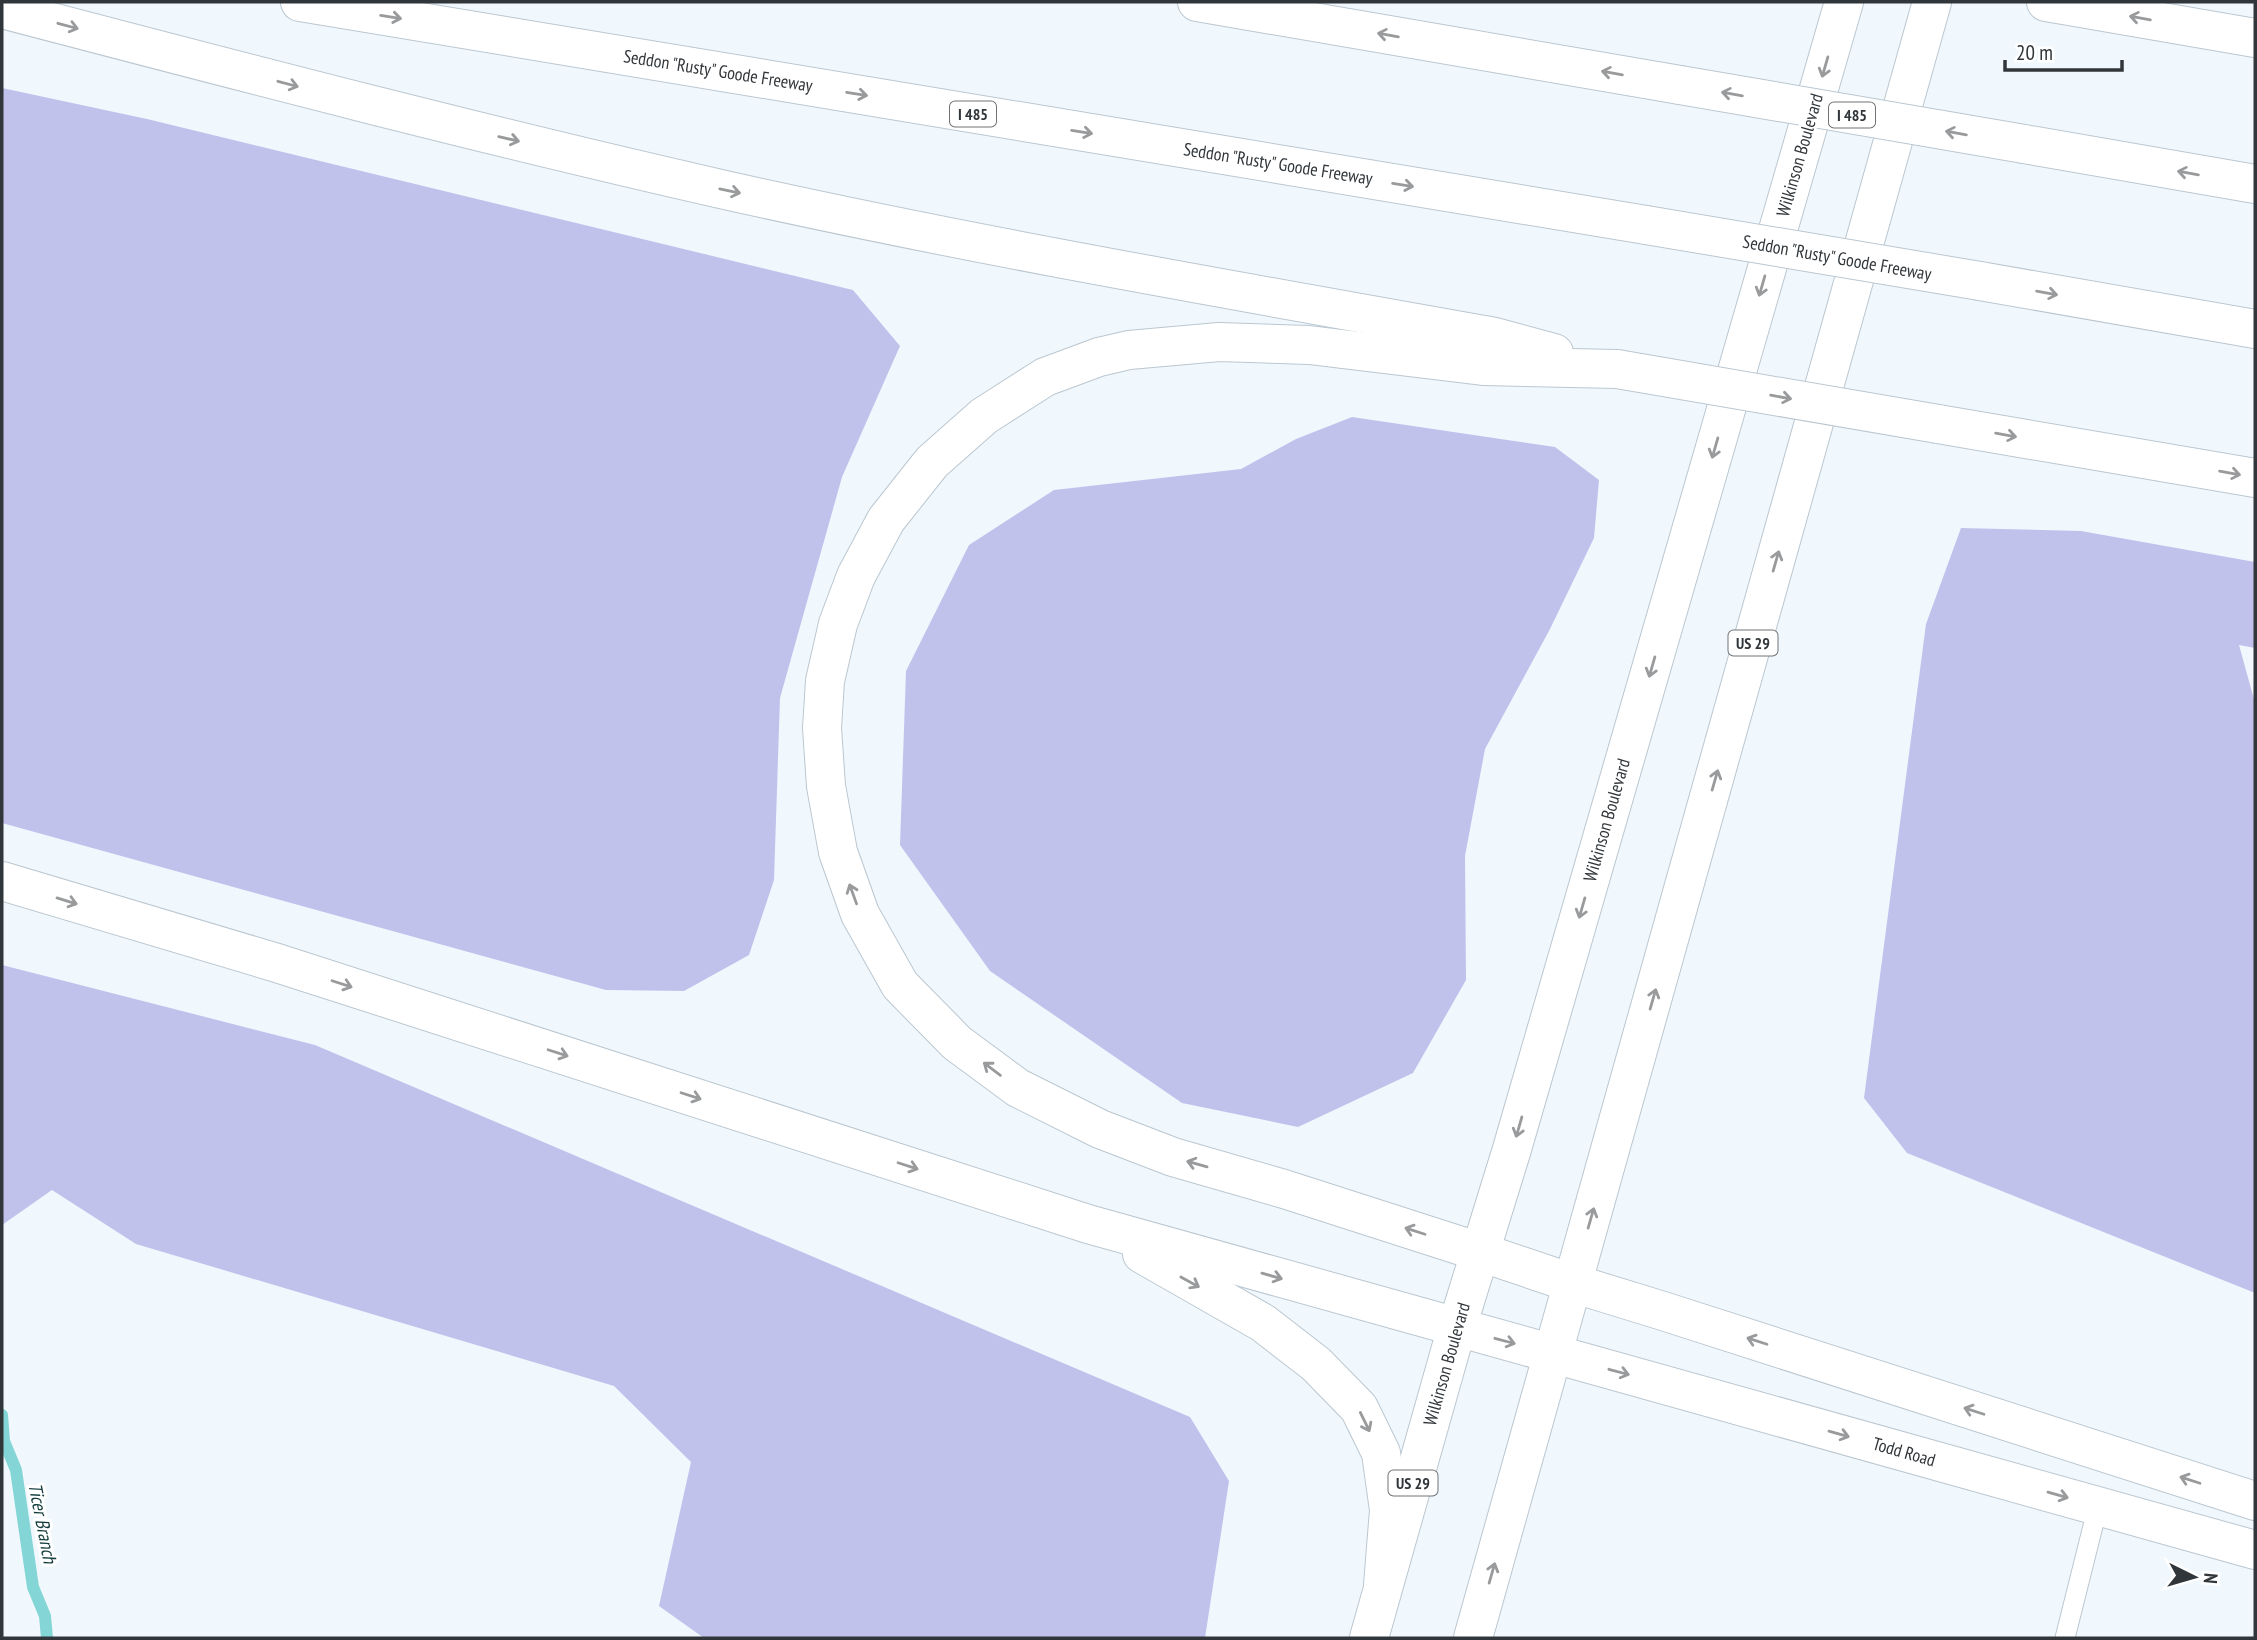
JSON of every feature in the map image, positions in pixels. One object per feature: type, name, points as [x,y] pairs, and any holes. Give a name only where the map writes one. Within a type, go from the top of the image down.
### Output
[{"type":"main road","name":"Seddon \"Rusty\" Goode Freeway","points":[[300,2],[1646,225],[2255,329]]},
{"type":"main road","name":"I 485","points":[[1197,2],[2255,184]]},
{"type":"main road","name":"Wilkinson Boulevard","points":[[1369,1638],[1844,2]]},
{"type":"main road","name":"US 29","points":[[1473,1638],[1932,2]]},
{"type":"main road","points":[[2059,4],[2255,38]]},
{"type":"main road","points":[[2,9],[418,117],[727,190],[992,246],[1495,337],[1617,369],[2255,478]]},
{"type":"main road","points":[[1617,369],[1483,366],[1309,345],[1219,342],[1129,350],[1099,357],[1045,377],[984,416],[932,462],[886,520],[856,576],[838,624],[825,681],[822,728],[826,786],[838,852],[860,914],[900,985],[957,1043],[1018,1088],[1100,1129],[1173,1157],[1284,1189],[2255,1501]]},
{"type":"main road","points":[[2,881],[277,963],[1088,1224],[1263,1323],[1316,1364],[1359,1408],[1381,1453],[1389,1510],[1383,1585]]},
{"type":"main road","name":"Todd Road","points":[[1088,1224],[2255,1550]]},
{"type":"lane","points":[[2065,1638],[2098,1506]]},
{"type":"shaded area","points":[[2,88],[147,119],[853,290],[900,346],[842,477],[780,698],[774,880],[749,955],[684,991],[606,990],[2,823]]},
{"type":"shaded area","points":[[1352,417],[1555,447],[1599,480],[1594,538],[1550,629],[1485,749],[1465,856],[1466,980],[1413,1073],[1298,1127],[1182,1103],[990,971],[900,845],[906,671],[969,545],[1054,490],[1241,469],[1296,439]]},
{"type":"shaded area","points":[[1961,528],[2081,531],[2255,562],[2255,648],[2239,645],[2255,703],[2255,1293],[1907,1153],[1864,1098],[1926,624]]},
{"type":"shaded area","points":[[2,965],[315,1045],[1190,1417],[1229,1481],[1205,1638],[704,1638],[659,1606],[691,1462],[614,1386],[136,1244],[52,1190],[2,1225]]},
{"type":"waterway","name":"Ticer Branch","points":[[2,1415],[4,1441],[16,1470],[33,1587],[45,1616],[47,1638]]}]
